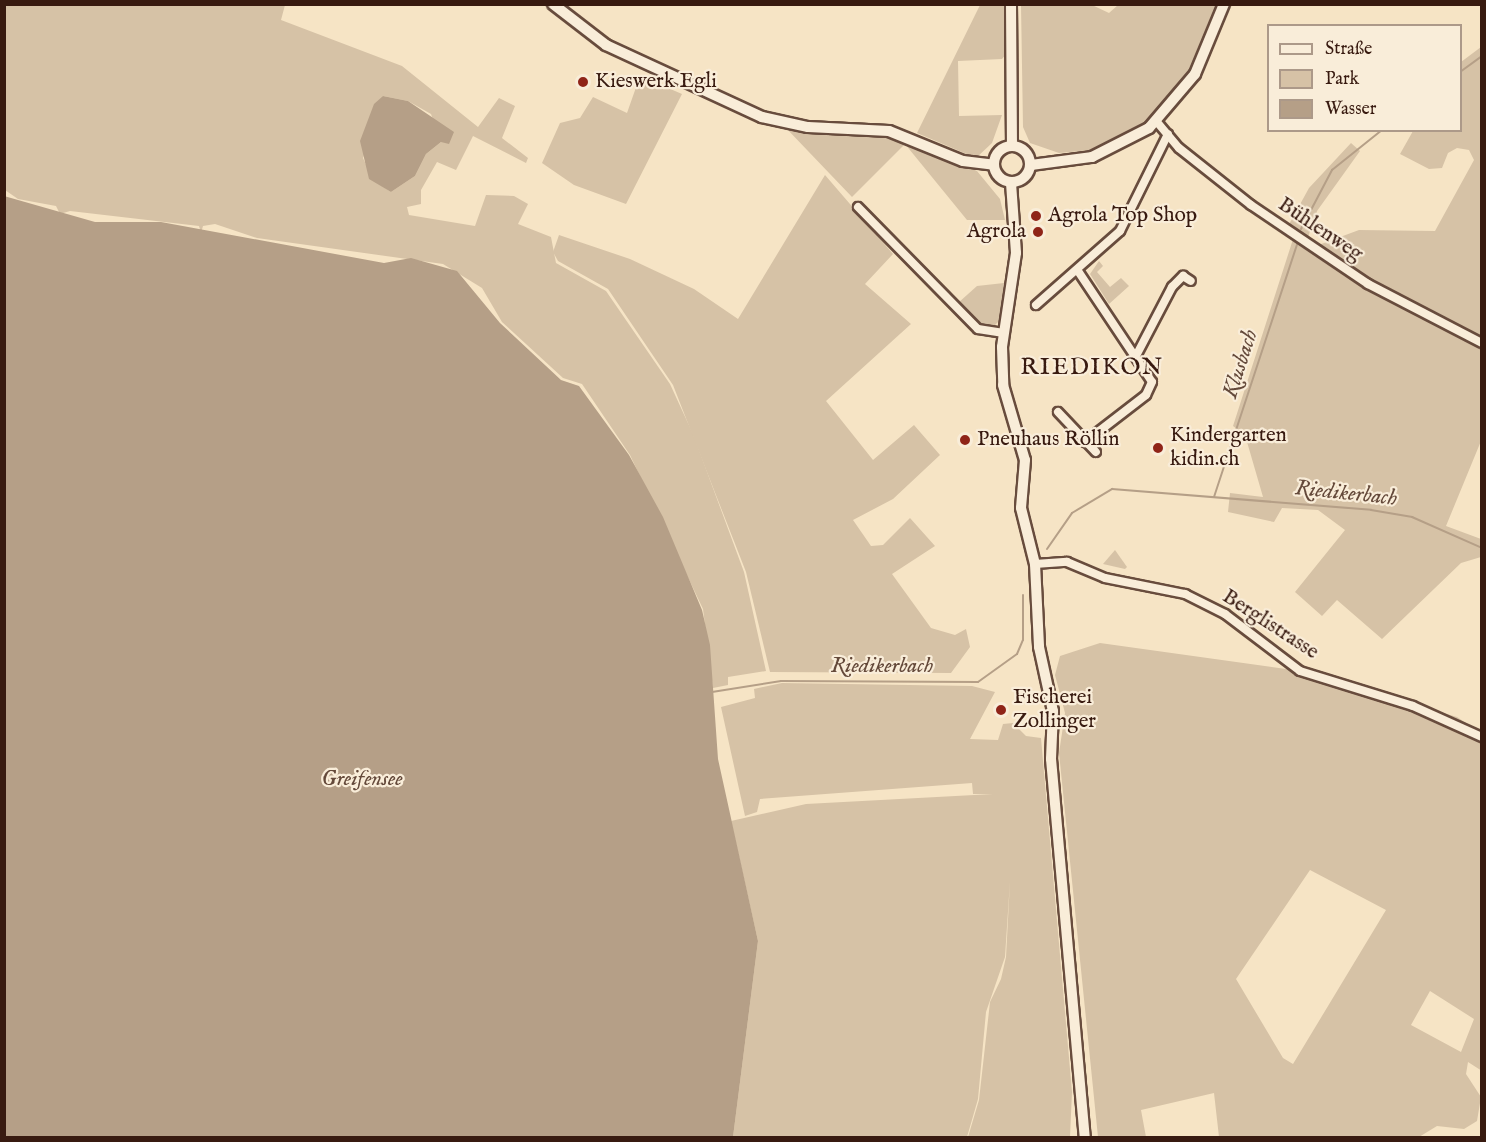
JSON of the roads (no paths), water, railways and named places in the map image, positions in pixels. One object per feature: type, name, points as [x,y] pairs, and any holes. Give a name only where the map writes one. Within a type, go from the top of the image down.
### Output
[{"type":"main road","points":[[553,4],[606,45],[762,117],[808,127],[889,130],[963,161],[994,165]]},
{"type":"main road","points":[[1011,4],[1012,146]]},
{"type":"main road","points":[[1031,165],[1092,158],[1124,144],[1157,122],[1195,74],[1224,4]]},
{"type":"main road","points":[[1012,146],[1023,149],[1031,165],[1027,175],[1011,183],[1001,179],[994,165],[997,154],[1012,146]]},
{"type":"main road","points":[[1011,183],[1016,253],[1004,333],[1004,391],[1024,454],[1021,508],[1035,564],[1039,648],[1053,711],[1051,759],[1085,1137]]},
{"type":"street","name":"Bühlenweg","points":[[1157,122],[1244,200],[1358,277],[1482,343]]},
{"type":"street","points":[[1036,305],[1078,271],[1131,215],[1168,134]]},
{"type":"street","points":[[858,207],[889,245],[978,329],[1004,333]]},
{"type":"street","points":[[1078,271],[1137,354],[1150,375],[1151,388],[1085,442]]},
{"type":"street","points":[[1137,354],[1172,286],[1182,276],[1191,281]]},
{"type":"street","points":[[1058,412],[1096,452]]},
{"type":"street","name":"Berglistrasse","points":[[1035,564],[1067,562],[1105,578],[1185,594],[1224,614],[1300,671],[1413,706],[1482,737]]},
{"type":"water","points":[[383,96],[408,101],[454,132],[449,144],[441,142],[426,154],[415,176],[391,192],[369,179],[360,141],[374,104]]},
{"type":"water","name":"Greifensee","points":[[4,196],[95,222],[161,222],[384,263],[411,258],[457,271],[500,323],[561,380],[579,386],[629,455],[663,517],[702,610],[710,645],[718,759],[758,941],[733,1137],[5,1137]]},
{"type":"waterway","name":"Klusbach","points":[[1462,71],[1482,56]]},
{"type":"waterway","name":"Klusbach","points":[[1301,229],[1332,170],[1380,132]]},
{"type":"waterway","name":"Klusbach","points":[[1214,497],[1298,241]]},
{"type":"waterway","name":"Riedikerbach","points":[[1047,549],[1072,513],[1112,489],[1371,510],[1412,517],[1482,548]]},
{"type":"waterway","name":"Riedikerbach","points":[[712,692],[781,681],[978,682],[1017,654],[1023,640],[1023,595]]},
{"type":"place","name":"Kieswerk Egli","points":[[583,82]]},
{"type":"place","name":"Agrola Top Shop","points":[[1036,216]]},
{"type":"place","name":"Agrola","points":[[1038,232]]},
{"type":"place","name":"Pneuhaus Röllin","points":[[965,440]]},
{"type":"place","name":"Kindergarten kidin.ch","points":[[1158,448]]},
{"type":"place","name":"Fischerei Zollinger","points":[[1001,710]]},
{"type":"district","name":"RIEDIKON","points":[[1092,368]]}]
